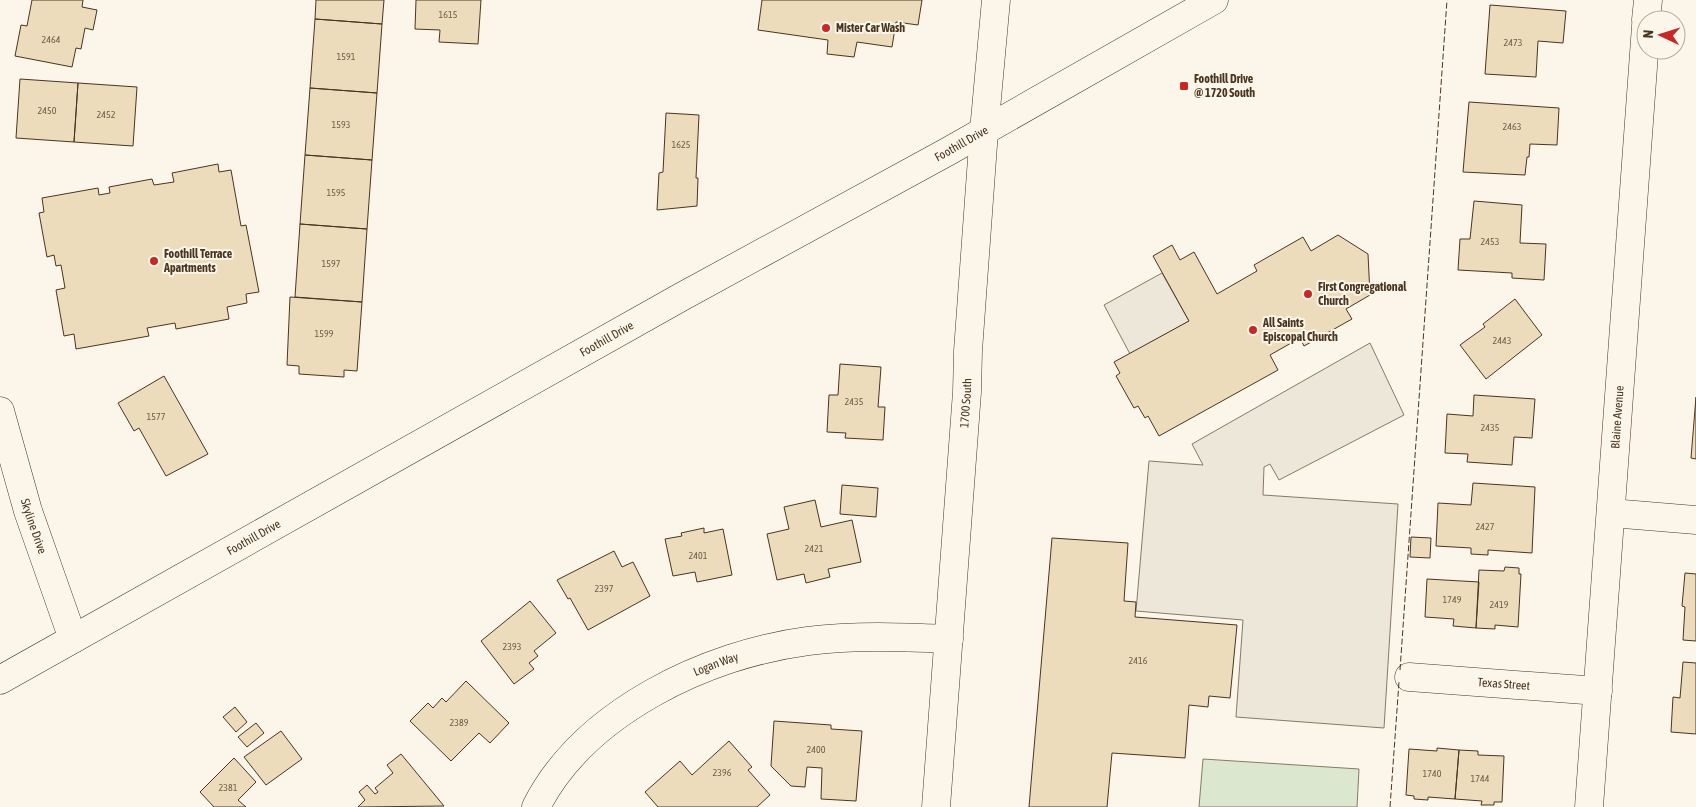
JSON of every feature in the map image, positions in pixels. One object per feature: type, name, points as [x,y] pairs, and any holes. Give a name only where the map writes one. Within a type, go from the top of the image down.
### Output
[{"type":"street","name":"1700 South","points":[[936,807],[984,131],[996,0]]},
{"type":"street","name":"Foothill Drive","points":[[0,680],[669,304],[984,131],[1214,0]]},
{"type":"street","name":"Blaine Avenue","points":[[1589,807],[1644,60]]},
{"type":"street","name":"Skyline Drive","points":[[0,411],[28,511],[73,639]]},
{"type":"street","points":[[1611,513],[1696,520]]},
{"type":"street","name":"Logan Way","points":[[536,807],[543,793],[564,765],[586,741],[648,696],[684,677],[724,661],[748,654],[808,641],[852,637],[949,639]]},
{"type":"street","name":"Texas Street","points":[[1409,677],[1598,691]]},
{"type":"green space","points":[[1203,759],[1359,769],[1357,807],[1199,807]]},
{"type":"shaded area","points":[[1162,273],[1189,321],[1130,354],[1104,305]]},
{"type":"shaded area","points":[[1370,343],[1404,415],[1279,480],[1270,464],[1264,467],[1263,495],[1398,504],[1384,728],[1236,717],[1243,620],[1136,611],[1149,461],[1203,465],[1192,444]]},
{"type":"building","points":[[32,0],[83,0],[82,7],[97,10],[93,30],[85,28],[81,49],[76,48],[72,67],[15,56],[21,25],[27,26]]},
{"type":"building","points":[[316,0],[384,0],[382,24],[315,19]]},
{"type":"building","points":[[416,0],[481,0],[478,44],[439,42],[440,30],[415,29]]},
{"type":"building","name":"Mister Car Wash","points":[[762,0],[922,0],[918,25],[896,22],[892,47],[857,42],[854,57],[827,54],[828,40],[758,30]]},
{"type":"building","points":[[1490,5],[1566,11],[1563,43],[1538,41],[1536,77],[1485,74]]},
{"type":"building","points":[[315,19],[382,24],[377,93],[310,88]]},
{"type":"building","points":[[20,79],[78,83],[74,142],[16,138]]},
{"type":"building","points":[[78,83],[137,87],[133,146],[74,142]]},
{"type":"building","points":[[310,88],[377,93],[372,160],[305,155]]},
{"type":"building","points":[[1469,102],[1559,108],[1557,145],[1530,144],[1525,175],[1463,172]]},
{"type":"building","points":[[666,113],[699,115],[696,178],[698,178],[697,206],[657,210],[659,173],[663,172]]},
{"type":"building","points":[[305,155],[372,160],[367,229],[300,224]]},
{"type":"building","name":"Foothill Terrace Apartments","points":[[218,164],[219,172],[231,170],[241,226],[246,225],[259,292],[246,294],[247,303],[227,307],[229,319],[176,329],[175,323],[147,328],[149,336],[76,349],[74,334],[64,336],[56,290],[65,288],[61,265],[56,266],[54,255],[47,257],[39,213],[44,212],[42,198],[98,188],[99,195],[110,193],[109,187],[152,179],[154,185],[174,182],[172,173]]},
{"type":"building","points":[[1474,201],[1522,205],[1520,243],[1546,244],[1544,280],[1512,278],[1512,273],[1458,270],[1460,239],[1470,239]]},
{"type":"building","points":[[300,224],[367,229],[362,302],[295,297]]},
{"type":"building","name":"All Saints Episcopal Church","points":[[1338,235],[1368,254],[1370,295],[1346,309],[1352,319],[1304,346],[1300,338],[1270,355],[1278,370],[1159,436],[1148,416],[1145,418],[1138,406],[1134,408],[1116,376],[1120,373],[1114,362],[1189,321],[1153,256],[1172,245],[1180,260],[1194,252],[1217,294],[1257,271],[1254,265],[1303,237],[1311,251]]},
{"type":"building","points":[[290,297],[362,302],[357,371],[344,370],[344,377],[299,374],[299,366],[287,365]]},
{"type":"building","points":[[1515,299],[1542,335],[1486,379],[1460,345],[1485,327],[1483,324]]},
{"type":"building","points":[[840,364],[881,367],[878,407],[885,407],[883,440],[845,438],[846,433],[827,432],[829,395],[838,395]]},
{"type":"building","points":[[164,376],[208,454],[166,476],[139,428],[134,431],[118,403]]},
{"type":"building","points":[[1474,395],[1535,399],[1532,438],[1514,437],[1512,465],[1467,462],[1468,454],[1445,453],[1447,414],[1473,416]]},
{"type":"building","points":[[1696,397],[1696,459],[1691,458]]},
{"type":"building","points":[[1473,483],[1535,487],[1532,553],[1488,550],[1488,555],[1471,554],[1471,548],[1436,546],[1438,503],[1471,505]]},
{"type":"building","points":[[842,485],[878,488],[876,517],[840,514]]},
{"type":"building","points":[[815,500],[821,527],[852,520],[861,562],[828,569],[830,577],[806,583],[804,574],[777,580],[767,534],[789,529],[784,507]]},
{"type":"building","points":[[704,528],[704,533],[723,529],[732,575],[697,582],[695,572],[673,576],[665,539],[682,536],[681,533]]},
{"type":"building","points":[[1411,537],[1431,538],[1430,558],[1410,557]]},
{"type":"building","points":[[1052,538],[1128,543],[1124,601],[1136,602],[1135,617],[1237,625],[1230,698],[1209,696],[1208,707],[1189,705],[1185,758],[1112,753],[1107,807],[1029,807]]},
{"type":"building","points":[[614,551],[622,567],[633,562],[650,596],[588,630],[570,598],[568,599],[557,580]]},
{"type":"building","points":[[1505,567],[1519,568],[1519,574],[1521,574],[1518,627],[1495,625],[1495,629],[1476,628],[1479,570],[1504,571]]},
{"type":"building","points":[[1685,573],[1696,574],[1696,641],[1683,640],[1685,607],[1682,606]]},
{"type":"building","points":[[1427,579],[1479,582],[1476,628],[1453,626],[1454,619],[1425,617]]},
{"type":"building","points":[[530,601],[556,633],[534,651],[538,656],[529,663],[534,669],[514,684],[481,641]]},
{"type":"building","points":[[1683,662],[1696,663],[1696,734],[1671,732],[1673,697],[1680,698]]},
{"type":"building","points":[[466,681],[509,723],[490,743],[479,733],[451,761],[410,721],[428,703],[433,708],[442,698],[446,702]]},
{"type":"building","points":[[235,707],[247,722],[236,732],[223,717]]},
{"type":"building","points":[[774,721],[831,725],[831,729],[862,731],[856,801],[821,799],[822,768],[807,767],[805,787],[791,786],[771,766]]},
{"type":"building","points":[[256,723],[264,733],[247,747],[238,737]]},
{"type":"building","points":[[281,731],[302,759],[266,785],[244,757]]},
{"type":"building","points":[[729,741],[752,767],[748,770],[770,795],[757,807],[658,807],[645,792],[680,761],[692,775]]},
{"type":"building","points":[[1437,748],[1459,750],[1455,799],[1428,797],[1428,800],[1414,799],[1414,796],[1406,795],[1409,749],[1437,751]]},
{"type":"building","points":[[1459,750],[1478,751],[1478,755],[1504,756],[1502,802],[1494,802],[1494,805],[1481,805],[1482,801],[1455,799]]},
{"type":"building","points":[[401,754],[444,806],[358,807],[365,800],[359,792],[367,785],[375,794],[378,792],[375,788],[393,773],[387,765]]},
{"type":"building","points":[[234,758],[256,782],[238,800],[246,807],[214,807],[200,792]]},
{"type":"fence","points":[[1400,670],[1447,0]]},
{"type":"fence","points":[[1390,807],[1399,682]]},
{"type":"place","name":"Mister Car Wash","points":[[826,28]]},
{"type":"place","name":"Foothill Drive @ 1720 South","points":[[1184,86]]},
{"type":"place","name":"Foothill Terrace Apartments","points":[[154,261]]},
{"type":"place","name":"First Congregational Church","points":[[1308,294]]},
{"type":"place","name":"All Saints Episcopal Church","points":[[1253,330]]}]
